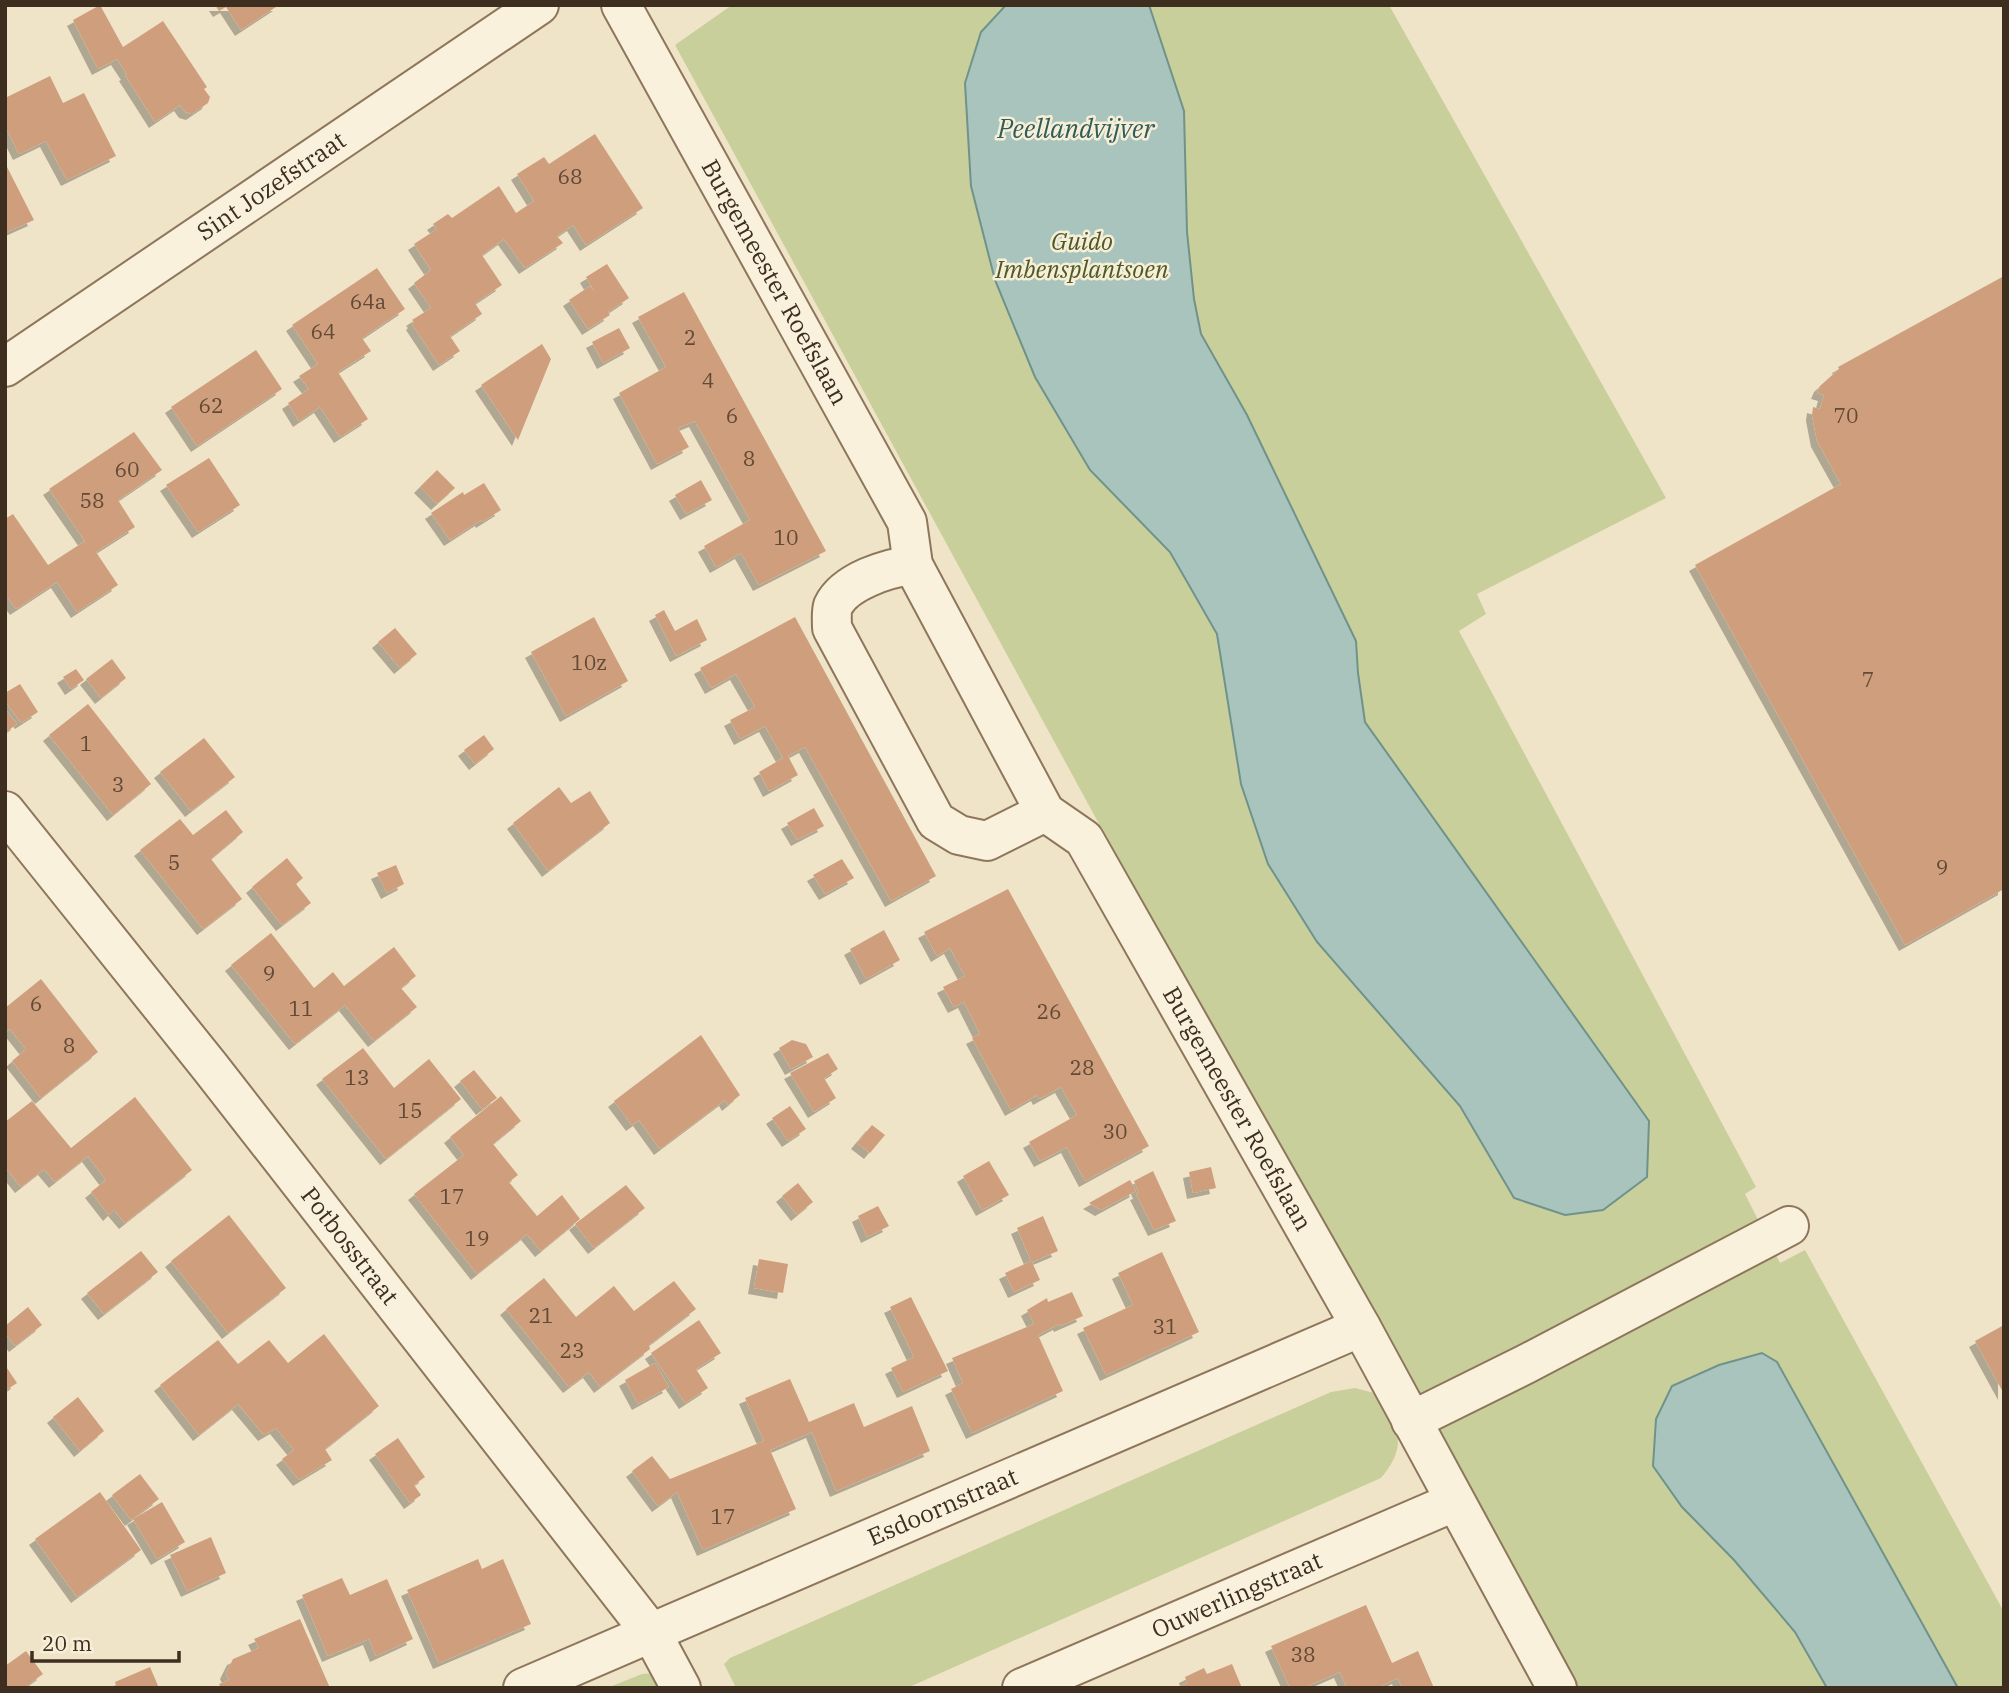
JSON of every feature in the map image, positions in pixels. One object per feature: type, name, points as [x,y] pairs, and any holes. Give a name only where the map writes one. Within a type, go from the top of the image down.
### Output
[{"type":"street","name":"Sint Jozefstraat","points":[[5,368],[539,5]]},
{"type":"street","name":"Burgemeester Roefslaan","points":[[621,5],[907,522],[913,565],[1045,812],[1084,839],[1361,1327],[1557,1688]]},
{"type":"street","points":[[913,565],[889,568],[846,590],[832,607],[832,628],[936,821],[959,835],[987,841],[1045,812]]},
{"type":"street","name":"Potbosstraat","points":[[5,811],[210,1067],[652,1634],[681,1688]]},
{"type":"street","points":[[1411,1421],[1789,1226]]},
{"type":"street","name":"Esdoornstraat","points":[[523,1688],[1361,1327]]},
{"type":"street","name":"Ouwerlingstraat","points":[[1022,1688],[1454,1502]]},
{"type":"green space","name":"Guido Imbensplantsoen","points":[[732,5],[1389,5],[1666,498],[1477,594],[1486,614],[1459,631],[1756,1187],[1745,1194],[1780,1263],[1805,1250],[2004,1612],[2004,1688],[1573,1688],[1445,1458],[1452,1451],[1405,1366],[1393,1364],[675,45]]},
{"type":"green space","points":[[1355,1388],[1378,1394],[1398,1436],[1395,1455],[1381,1478],[907,1688],[736,1688],[724,1664],[730,1658],[1331,1392]]},
{"type":"green space","points":[[668,1672],[677,1688],[607,1688],[642,1674]]},
{"type":"water","name":"Peellandvijver","points":[[1006,5],[1149,5],[1184,111],[1187,232],[1194,299],[1201,334],[1247,415],[1356,641],[1365,722],[1649,1121],[1647,1177],[1603,1210],[1565,1215],[1514,1198],[1460,1106],[1317,942],[1268,864],[1241,784],[1217,634],[1170,552],[1090,470],[1035,377],[995,280],[971,186],[965,83],[981,32]]},
{"type":"water","points":[[1762,1353],[1777,1362],[1958,1688],[1827,1688],[1795,1632],[1734,1560],[1682,1507],[1653,1466],[1656,1419],[1672,1386],[1719,1365]]},
{"type":"building","points":[[100,5],[123,47],[163,21],[207,87],[204,89],[210,97],[208,103],[192,114],[185,112],[180,105],[155,122],[117,59],[98,69],[73,20]]},
{"type":"building","points":[[215,5],[279,5],[241,30],[226,7],[219,11]]},
{"type":"building","points":[[50,76],[63,103],[84,93],[116,156],[67,180],[46,141],[19,154],[5,126],[5,98]]},
{"type":"building","points":[[595,134],[643,208],[586,245],[573,225],[557,236],[563,243],[525,268],[504,239],[482,255],[502,285],[475,303],[482,314],[450,336],[460,351],[439,365],[412,324],[412,320],[431,308],[414,283],[431,270],[414,244],[437,229],[433,224],[448,214],[452,218],[499,186],[516,213],[534,201],[517,174],[544,157],[549,164]]},
{"type":"building","points":[[5,163],[34,220],[5,233]]},
{"type":"building","points":[[607,264],[629,298],[608,312],[610,315],[588,329],[569,300],[590,286],[595,292],[586,277]]},
{"type":"building","points":[[377,268],[405,309],[362,338],[371,351],[338,372],[368,419],[340,437],[320,407],[299,421],[288,403],[309,389],[299,376],[318,364],[292,325]]},
{"type":"building","points":[[2004,276],[2004,889],[1905,945],[1695,565],[1841,484],[1817,441],[1812,415],[1813,407],[1820,409],[1824,395],[1817,393],[1820,386],[1839,369],[1838,367]]},
{"type":"building","points":[[684,292],[826,551],[759,585],[741,553],[716,567],[704,546],[750,520],[695,421],[678,428],[689,447],[657,464],[619,393],[666,367],[638,317]]},
{"type":"building","points":[[619,328],[630,348],[603,363],[592,342]]},
{"type":"building","points":[[542,344],[551,359],[518,440],[481,385]]},
{"type":"building","points":[[256,350],[282,389],[197,446],[171,407]]},
{"type":"building","points":[[134,432],[162,470],[118,500],[135,527],[96,552],[118,585],[77,612],[57,582],[16,609],[5,594],[5,519],[13,514],[48,565],[85,541],[49,489]]},
{"type":"building","points":[[209,458],[240,505],[198,532],[166,485]]},
{"type":"building","points":[[437,470],[455,488],[437,504],[420,487]]},
{"type":"building","points":[[701,480],[712,500],[686,514],[675,495]]},
{"type":"building","points":[[484,483],[501,510],[450,540],[431,513],[463,492],[464,495]]},
{"type":"building","points":[[664,610],[675,631],[697,619],[707,640],[676,656],[655,615]]},
{"type":"building","points":[[594,617],[628,681],[566,716],[531,652]]},
{"type":"building","points":[[795,617],[936,876],[891,901],[805,747],[788,756],[798,775],[769,791],[759,772],[783,758],[765,726],[740,739],[730,720],[755,707],[754,705],[736,674],[711,688],[700,668]]},
{"type":"building","points":[[395,628],[417,654],[400,668],[378,642]]},
{"type":"building","points":[[112,659],[126,678],[101,698],[86,679]]},
{"type":"building","points":[[76,669],[84,680],[71,689],[63,677]]},
{"type":"building","points":[[20,684],[38,712],[21,723],[5,701],[5,693]]},
{"type":"building","points":[[88,704],[151,784],[113,815],[49,735]]},
{"type":"building","points":[[5,709],[17,724],[5,733]]},
{"type":"building","points":[[484,735],[494,749],[475,764],[464,750]]},
{"type":"building","points":[[204,738],[235,777],[191,811],[160,772]]},
{"type":"building","points":[[559,787],[571,803],[590,791],[610,823],[548,871],[513,823]]},
{"type":"building","points":[[814,808],[824,826],[797,840],[787,823]]},
{"type":"building","points":[[226,810],[243,832],[211,859],[242,899],[203,929],[140,850],[180,819],[193,835]]},
{"type":"building","points":[[287,858],[303,878],[296,884],[311,903],[282,925],[252,887]]},
{"type":"building","points":[[842,859],[854,878],[825,894],[813,875]]},
{"type":"building","points":[[396,865],[404,884],[387,893],[377,873]]},
{"type":"building","points":[[1008,889],[1149,1146],[1085,1181],[1067,1147],[1040,1161],[1029,1142],[1077,1115],[1061,1087],[1039,1099],[1037,1095],[1011,1110],[972,1038],[980,1034],[964,1002],[954,1007],[943,987],[965,976],[950,948],[937,956],[924,932]]},
{"type":"building","points":[[884,930],[900,960],[866,979],[850,949]]},
{"type":"building","points":[[271,933],[314,988],[333,972],[344,986],[394,947],[416,976],[401,988],[417,1007],[374,1041],[345,1005],[295,1044],[231,965]]},
{"type":"building","points":[[41,979],[98,1052],[41,1098],[12,1061],[26,1049],[10,1029],[5,1033],[5,1008]]},
{"type":"building","points":[[701,1035],[740,1095],[728,1105],[725,1100],[660,1149],[639,1120],[632,1125],[614,1101]]},
{"type":"building","points":[[792,1040],[806,1044],[813,1057],[791,1069],[779,1048]]},
{"type":"building","points":[[363,1048],[394,1088],[429,1059],[461,1099],[386,1159],[322,1079]]},
{"type":"building","points":[[828,1053],[838,1069],[824,1078],[836,1098],[814,1112],[790,1073]]},
{"type":"building","points":[[474,1070],[497,1098],[482,1109],[460,1081]]},
{"type":"building","points":[[501,1096],[521,1121],[493,1144],[518,1175],[509,1182],[537,1216],[562,1195],[580,1219],[541,1251],[527,1234],[477,1274],[414,1194],[464,1155],[450,1137]]},
{"type":"building","points":[[135,1097],[192,1170],[125,1223],[114,1210],[109,1215],[91,1192],[106,1180],[88,1156],[55,1182],[44,1169],[21,1187],[5,1167],[5,1122],[32,1101],[71,1148]]},
{"type":"building","points":[[790,1106],[806,1129],[788,1141],[772,1118]]},
{"type":"building","points":[[872,1125],[885,1135],[870,1153],[857,1143]]},
{"type":"building","points":[[989,1161],[1009,1195],[982,1210],[963,1176]]},
{"type":"building","points":[[1211,1167],[1216,1188],[1193,1193],[1189,1172]]},
{"type":"building","points":[[1153,1171],[1176,1221],[1154,1230],[1136,1194],[1139,1193],[1134,1181]]},
{"type":"building","points":[[1130,1180],[1136,1191],[1101,1210],[1089,1203]]},
{"type":"building","points":[[798,1183],[813,1202],[797,1215],[782,1196]]},
{"type":"building","points":[[626,1185],[645,1208],[594,1248],[575,1224]]},
{"type":"building","points":[[878,1206],[889,1226],[867,1237],[858,1216]]},
{"type":"building","points":[[229,1215],[286,1288],[228,1333],[171,1261]]},
{"type":"building","points":[[1043,1216],[1058,1251],[1032,1262],[1040,1280],[1014,1292],[1005,1273],[1031,1261],[1017,1228]]},
{"type":"building","points":[[141,1251],[158,1272],[104,1314],[87,1293]]},
{"type":"building","points":[[1162,1252],[1199,1332],[1106,1375],[1083,1328],[1133,1305],[1118,1273]]},
{"type":"building","points":[[759,1259],[788,1264],[783,1293],[754,1288]]},
{"type":"building","points":[[544,1278],[576,1317],[614,1286],[634,1311],[674,1281],[696,1309],[600,1387],[589,1372],[569,1387],[506,1309]]},
{"type":"building","points":[[1072,1292],[1083,1316],[1038,1335],[1063,1391],[972,1433],[951,1389],[963,1383],[952,1358],[1034,1324],[1027,1310],[1047,1298],[1048,1302]]},
{"type":"building","points":[[911,1297],[948,1371],[903,1392],[891,1368],[914,1357],[890,1307]]},
{"type":"building","points":[[28,1307],[42,1325],[15,1346],[5,1333],[5,1326]]},
{"type":"building","points":[[699,1320],[721,1353],[696,1369],[708,1388],[685,1403],[651,1353]]},
{"type":"building","points":[[2004,1325],[2004,1394],[1975,1341]]},
{"type":"building","points":[[324,1334],[379,1406],[325,1449],[332,1460],[299,1480],[282,1459],[294,1450],[276,1428],[264,1435],[238,1404],[199,1435],[160,1385],[218,1340],[238,1364],[269,1340],[288,1363]]},
{"type":"building","points":[[655,1363],[669,1387],[638,1404],[625,1380]]},
{"type":"building","points":[[5,1365],[17,1383],[5,1391]]},
{"type":"building","points":[[790,1379],[809,1422],[854,1403],[864,1427],[912,1406],[930,1451],[836,1491],[812,1432],[770,1450],[796,1509],[703,1550],[677,1492],[658,1506],[632,1471],[652,1456],[670,1479],[764,1441],[745,1398]]},
{"type":"building","points":[[78,1397],[104,1431],[80,1451],[53,1417]]},
{"type":"building","points":[[398,1438],[425,1477],[414,1485],[421,1495],[410,1503],[375,1454]]},
{"type":"building","points":[[140,1474],[159,1499],[131,1520],[112,1495]]},
{"type":"building","points":[[100,1492],[141,1550],[77,1597],[35,1539]]},
{"type":"building","points":[[162,1502],[185,1542],[157,1559],[133,1519]]},
{"type":"building","points":[[211,1537],[226,1573],[187,1591],[170,1555]]},
{"type":"building","points":[[478,1559],[482,1569],[503,1559],[531,1624],[439,1663],[407,1590]]},
{"type":"building","points":[[342,1578],[350,1595],[387,1579],[413,1639],[376,1656],[369,1639],[328,1656],[302,1595]]},
{"type":"building","points":[[1366,1605],[1392,1663],[1418,1651],[1434,1688],[1402,1688],[1398,1678],[1377,1688],[1347,1688],[1340,1672],[1303,1688],[1290,1688],[1271,1646]]},
{"type":"building","points":[[300,1619],[330,1688],[221,1688],[219,1684],[229,1680],[226,1673],[233,1659],[259,1648],[254,1639]]},
{"type":"building","points":[[26,1651],[43,1674],[24,1688],[5,1688],[5,1666]]},
{"type":"building","points":[[1232,1664],[1242,1688],[1177,1688],[1187,1683],[1185,1677],[1204,1668],[1207,1674]]},
{"type":"building","points":[[150,1667],[159,1688],[117,1688],[115,1682]]}]
